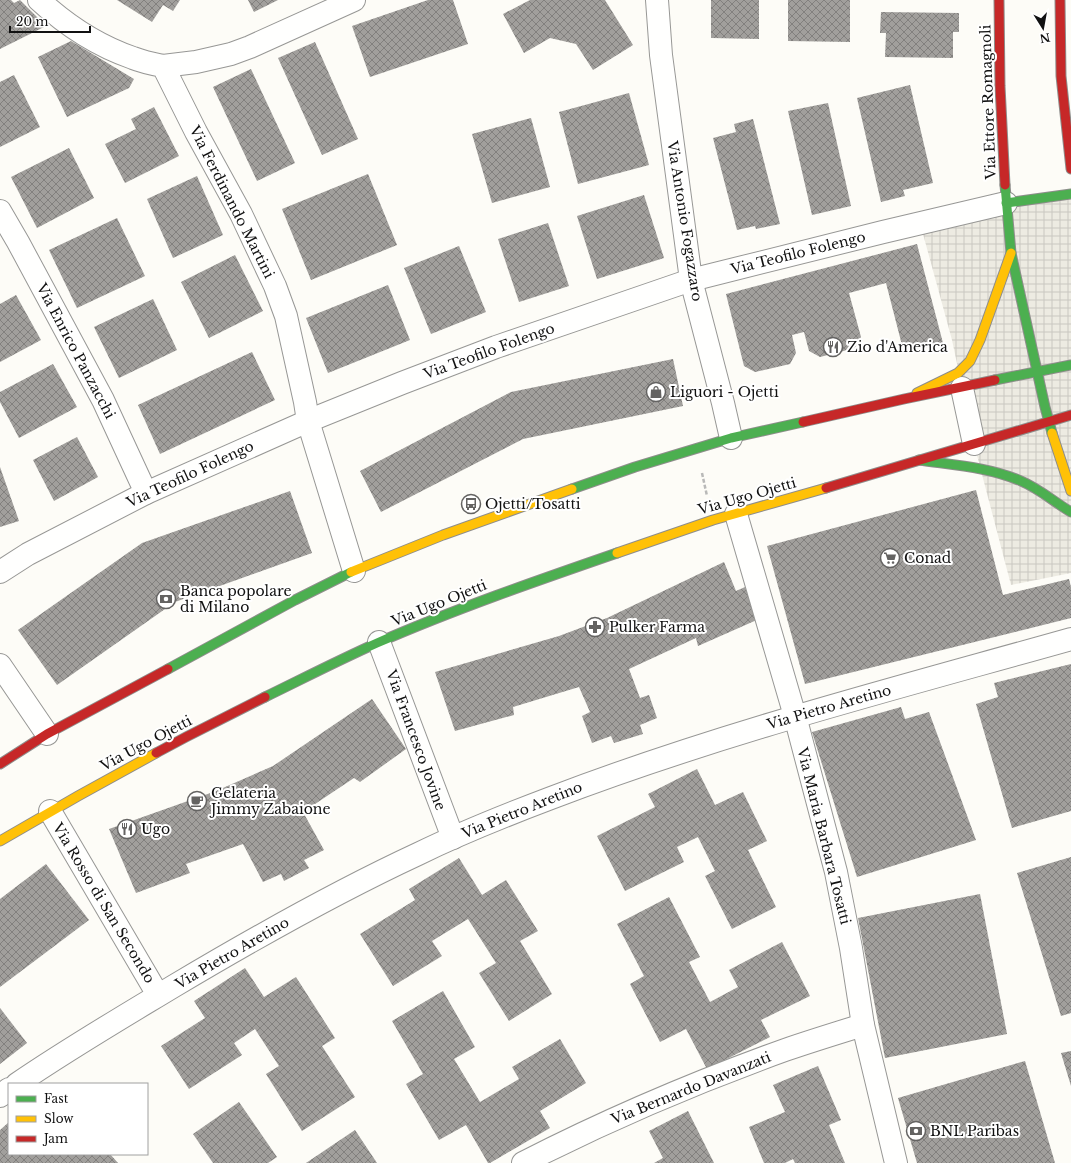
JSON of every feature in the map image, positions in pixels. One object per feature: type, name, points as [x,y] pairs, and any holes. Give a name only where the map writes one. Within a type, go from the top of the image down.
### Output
[{"type":"main road","name":"Via Ettore Romagnoli","points":[[999,0],[1000,86],[1006,203],[1012,253],[1049,422],[1071,491]]},
{"type":"main road","points":[[1060,0],[1061,76],[1071,169]]},
{"type":"main road","points":[[1006,203],[1071,194]]},
{"type":"main road","points":[[904,399],[958,372],[970,361],[980,340],[1012,253]]},
{"type":"main road","points":[[0,764],[47,734],[296,600],[354,571],[443,535],[635,467],[731,438],[904,399],[1071,365]]},
{"type":"main road","name":"Via Ugo Ojetti","points":[[0,841],[186,737],[341,659],[488,598],[660,538],[736,514],[1071,415]]},
{"type":"main road","points":[[919,460],[981,469],[1011,477],[1035,488],[1071,512]]},
{"type":"street","points":[[39,0],[62,19],[92,40],[134,59],[163,66],[196,62],[231,54],[250,47],[354,0]]},
{"type":"street","name":"Via Antonio Fogazzaro","points":[[656,0],[661,55],[692,280],[731,438]]},
{"type":"street","name":"Via Ferdinando Martini","points":[[163,66],[196,132],[241,214],[275,286],[286,316],[308,421],[354,571]]},
{"type":"street","name":"Via Teofilo Folengo","points":[[0,572],[28,554],[146,493],[308,421],[489,349],[692,280],[890,230],[1006,203]]},
{"type":"street","name":"Via Enrico Panzacchi","points":[[0,211],[103,400],[146,493]]},
{"type":"street","points":[[962,388],[974,444]]},
{"type":"street","name":"Via Maria Barbara Tosatti","points":[[736,514],[795,716],[836,872],[851,948],[863,1025],[896,1163]]},
{"type":"street","name":"Via Pietro Aretino","points":[[19,1083],[81,1042],[220,958],[383,871],[453,838],[533,805],[624,771],[687,750],[795,716],[1071,639]]},
{"type":"street","name":"Via Francesco Jovine","points":[[379,642],[453,838]]},
{"type":"street","points":[[0,665],[47,734]]},
{"type":"street","name":"Via Rosso di San Secondo","points":[[50,812],[158,995]]},
{"type":"street","name":"Via Bernardo Davanzati","points":[[523,1163],[594,1128],[697,1085],[786,1050],[863,1025]]},
{"type":"street","points":[[0,1096],[8,1090]]},
{"type":"path","points":[[702,472],[707,496]]},
{"type":"shaded area","points":[[1071,194],[1071,573],[1011,585],[974,444],[952,340],[920,223]]},
{"type":"building","points":[[0,0],[11,0],[14,3],[20,0],[46,26],[0,49]]},
{"type":"building","points":[[117,0],[180,0],[173,11],[163,5],[152,22]]},
{"type":"building","points":[[248,0],[278,0],[254,12]]},
{"type":"building","points":[[428,0],[453,0],[468,44],[370,77],[352,26]]},
{"type":"building","points":[[530,0],[605,0],[633,45],[593,70],[576,44],[550,38],[524,53],[503,14]]},
{"type":"building","points":[[711,0],[759,0],[759,39],[711,38]]},
{"type":"building","points":[[788,0],[850,0],[850,42],[788,41]]},
{"type":"building","points":[[881,12],[959,13],[959,32],[953,32],[953,58],[885,57],[886,33],[880,33]]},
{"type":"building","points":[[71,41],[134,79],[129,88],[67,117],[38,57]]},
{"type":"building","points":[[315,42],[358,139],[322,155],[278,58]]},
{"type":"building","points":[[251,69],[295,163],[257,181],[213,87]]},
{"type":"building","points":[[14,75],[40,127],[0,147],[0,82]]},
{"type":"building","points":[[910,85],[933,183],[903,190],[905,196],[881,202],[857,98]]},
{"type":"building","points":[[629,93],[649,165],[578,184],[559,112]]},
{"type":"building","points":[[828,103],[851,206],[812,215],[788,111]]},
{"type":"building","points":[[154,107],[179,156],[125,183],[105,144],[136,129],[131,119]]},
{"type":"building","points":[[531,118],[550,187],[492,203],[472,134]]},
{"type":"building","points":[[753,119],[780,224],[756,229],[755,226],[737,230],[713,138],[736,132],[734,124]]},
{"type":"building","points":[[69,148],[94,198],[37,228],[11,177]]},
{"type":"building","points":[[368,174],[397,245],[311,280],[282,209]]},
{"type":"building","points":[[197,176],[223,235],[173,258],[147,199]]},
{"type":"building","points":[[644,195],[664,258],[597,279],[577,216]]},
{"type":"building","points":[[117,218],[145,276],[77,308],[49,250]]},
{"type":"building","points":[[548,223],[569,286],[519,302],[498,239]]},
{"type":"building","points":[[917,244],[943,343],[904,353],[886,283],[849,293],[861,337],[855,348],[820,357],[809,351],[804,332],[792,335],[796,353],[790,364],[755,372],[744,366],[726,294]]},
{"type":"building","points":[[459,246],[486,312],[431,334],[404,268]]},
{"type":"building","points":[[235,255],[263,311],[209,338],[181,282]]},
{"type":"building","points":[[388,285],[410,340],[328,373],[306,318]]},
{"type":"building","points":[[16,295],[41,340],[0,362],[0,304]]},
{"type":"building","points":[[153,299],[177,350],[119,378],[94,327]]},
{"type":"building","points":[[252,352],[275,400],[160,454],[138,405]]},
{"type":"building","points":[[673,359],[683,406],[523,439],[381,512],[360,471],[511,392]]},
{"type":"building","points":[[53,364],[77,407],[19,438],[0,402],[0,392]]},
{"type":"building","points":[[77,437],[98,477],[54,501],[33,460]]},
{"type":"building","points":[[0,467],[19,521],[0,527]]},
{"type":"building","points":[[976,490],[1003,595],[1069,579],[1071,587],[1071,618],[805,684],[767,546]]},
{"type":"building","points":[[290,491],[312,553],[175,602],[57,685],[18,630],[142,543]]},
{"type":"building","points":[[724,562],[736,591],[745,587],[759,619],[698,646],[696,638],[629,669],[640,698],[649,695],[657,718],[640,725],[643,734],[614,743],[611,736],[592,743],[582,716],[590,712],[579,687],[513,707],[514,715],[455,731],[435,672],[559,636],[607,618]]},
{"type":"building","points":[[1071,664],[1071,811],[1012,828],[976,704],[998,697],[994,683]]},
{"type":"building","points":[[372,699],[406,749],[360,782],[354,778],[303,812],[324,850],[304,860],[309,868],[284,881],[281,874],[263,882],[243,844],[186,864],[190,873],[136,893],[109,829],[216,791],[273,766]]},
{"type":"building","points":[[901,707],[905,719],[929,712],[976,840],[857,877],[812,732]]},
{"type":"building","points":[[697,769],[715,805],[743,792],[767,841],[748,850],[776,907],[732,929],[705,876],[715,871],[698,837],[677,847],[684,862],[625,891],[597,836],[655,807],[648,794]]},
{"type":"building","points":[[1071,857],[1071,1013],[1061,1016],[1017,873]]},
{"type":"building","points":[[459,858],[482,895],[506,880],[538,931],[520,941],[552,994],[509,1021],[479,973],[496,963],[468,919],[432,941],[442,956],[393,986],[360,934],[415,900],[409,889]]},
{"type":"building","points":[[46,864],[89,920],[0,987],[0,899]]},
{"type":"building","points":[[980,894],[1007,1034],[885,1058],[858,918]]},
{"type":"building","points":[[669,897],[700,957],[689,962],[710,1002],[738,987],[729,970],[782,942],[810,996],[761,1020],[770,1037],[707,1069],[686,1029],[660,1042],[630,984],[644,976],[617,924]]},
{"type":"building","points":[[245,968],[264,997],[296,977],[335,1038],[322,1046],[355,1097],[302,1131],[266,1074],[279,1066],[255,1029],[234,1043],[242,1055],[189,1089],[161,1046],[205,1018],[194,1001]]},
{"type":"building","points":[[443,991],[475,1047],[454,1059],[480,1102],[519,1079],[512,1067],[560,1039],[586,1083],[540,1111],[550,1128],[490,1163],[488,1163],[466,1125],[439,1140],[406,1084],[423,1074],[392,1021]]},
{"type":"building","points":[[0,1008],[27,1043],[0,1064]]},
{"type":"building","points":[[1071,1051],[1071,1086],[1061,1053]]},
{"type":"building","points":[[1025,1061],[1055,1163],[917,1163],[898,1098]]},
{"type":"building","points":[[818,1066],[841,1120],[829,1125],[845,1163],[795,1163],[793,1159],[785,1163],[764,1163],[749,1127],[785,1112],[773,1085]]},
{"type":"building","points":[[239,1102],[277,1157],[268,1163],[213,1163],[193,1134]]},
{"type":"building","points":[[688,1111],[714,1163],[654,1163],[663,1158],[649,1131]]},
{"type":"building","points":[[8,1123],[8,1155],[111,1155],[118,1163],[0,1163],[0,1130]]},
{"type":"building","points":[[355,1130],[377,1163],[306,1163]]},
{"type":"traffic: fast","points":[[1005,185],[1011,253],[1052,433]]},
{"type":"traffic: fast","points":[[1006,203],[1071,194]]},
{"type":"traffic: fast","points":[[995,380],[1071,365]]},
{"type":"traffic: fast","points":[[572,489],[635,467],[731,438],[803,422]]},
{"type":"traffic: fast","points":[[919,460],[971,467],[1009,476],[1034,488],[1071,512]]},
{"type":"traffic: fast","points":[[265,697],[349,656],[406,631],[496,596],[617,553]]},
{"type":"traffic: fast","points":[[168,669],[295,600],[351,572]]},
{"type":"traffic: slow","points":[[917,393],[958,373],[970,361],[980,340],[1011,253]]},
{"type":"traffic: slow","points":[[1052,433],[1071,491]]},
{"type":"traffic: slow","points":[[617,553],[713,520],[826,488]]},
{"type":"traffic: slow","points":[[351,572],[443,535],[572,489]]},
{"type":"traffic: slow","points":[[0,841],[156,753]]},
{"type":"traffic: jam","points":[[999,0],[1000,86],[1005,185]]},
{"type":"traffic: jam","points":[[1060,0],[1061,76],[1071,169]]},
{"type":"traffic: jam","points":[[803,422],[995,380]]},
{"type":"traffic: jam","points":[[826,488],[1071,415]]},
{"type":"traffic: jam","points":[[0,764],[47,734],[168,669]]},
{"type":"traffic: jam","points":[[156,753],[265,697]]},
{"type":"place","name":"Zio d'America","points":[[833,347]]},
{"type":"place","name":"Liguori - Ojetti","points":[[656,392]]},
{"type":"place","name":"Ojetti/Tosatti","points":[[471,504]]},
{"type":"place","name":"Conad","points":[[890,558]]},
{"type":"place","name":"Banca popolare di Milano","points":[[166,599]]},
{"type":"place","name":"Pulker Farma","points":[[595,627]]},
{"type":"place","name":"Gelateria Jimmy Zabaione","points":[[197,801]]},
{"type":"place","name":"Ugo","points":[[127,829]]},
{"type":"place","name":"BNL Paribas","points":[[916,1131]]}]
